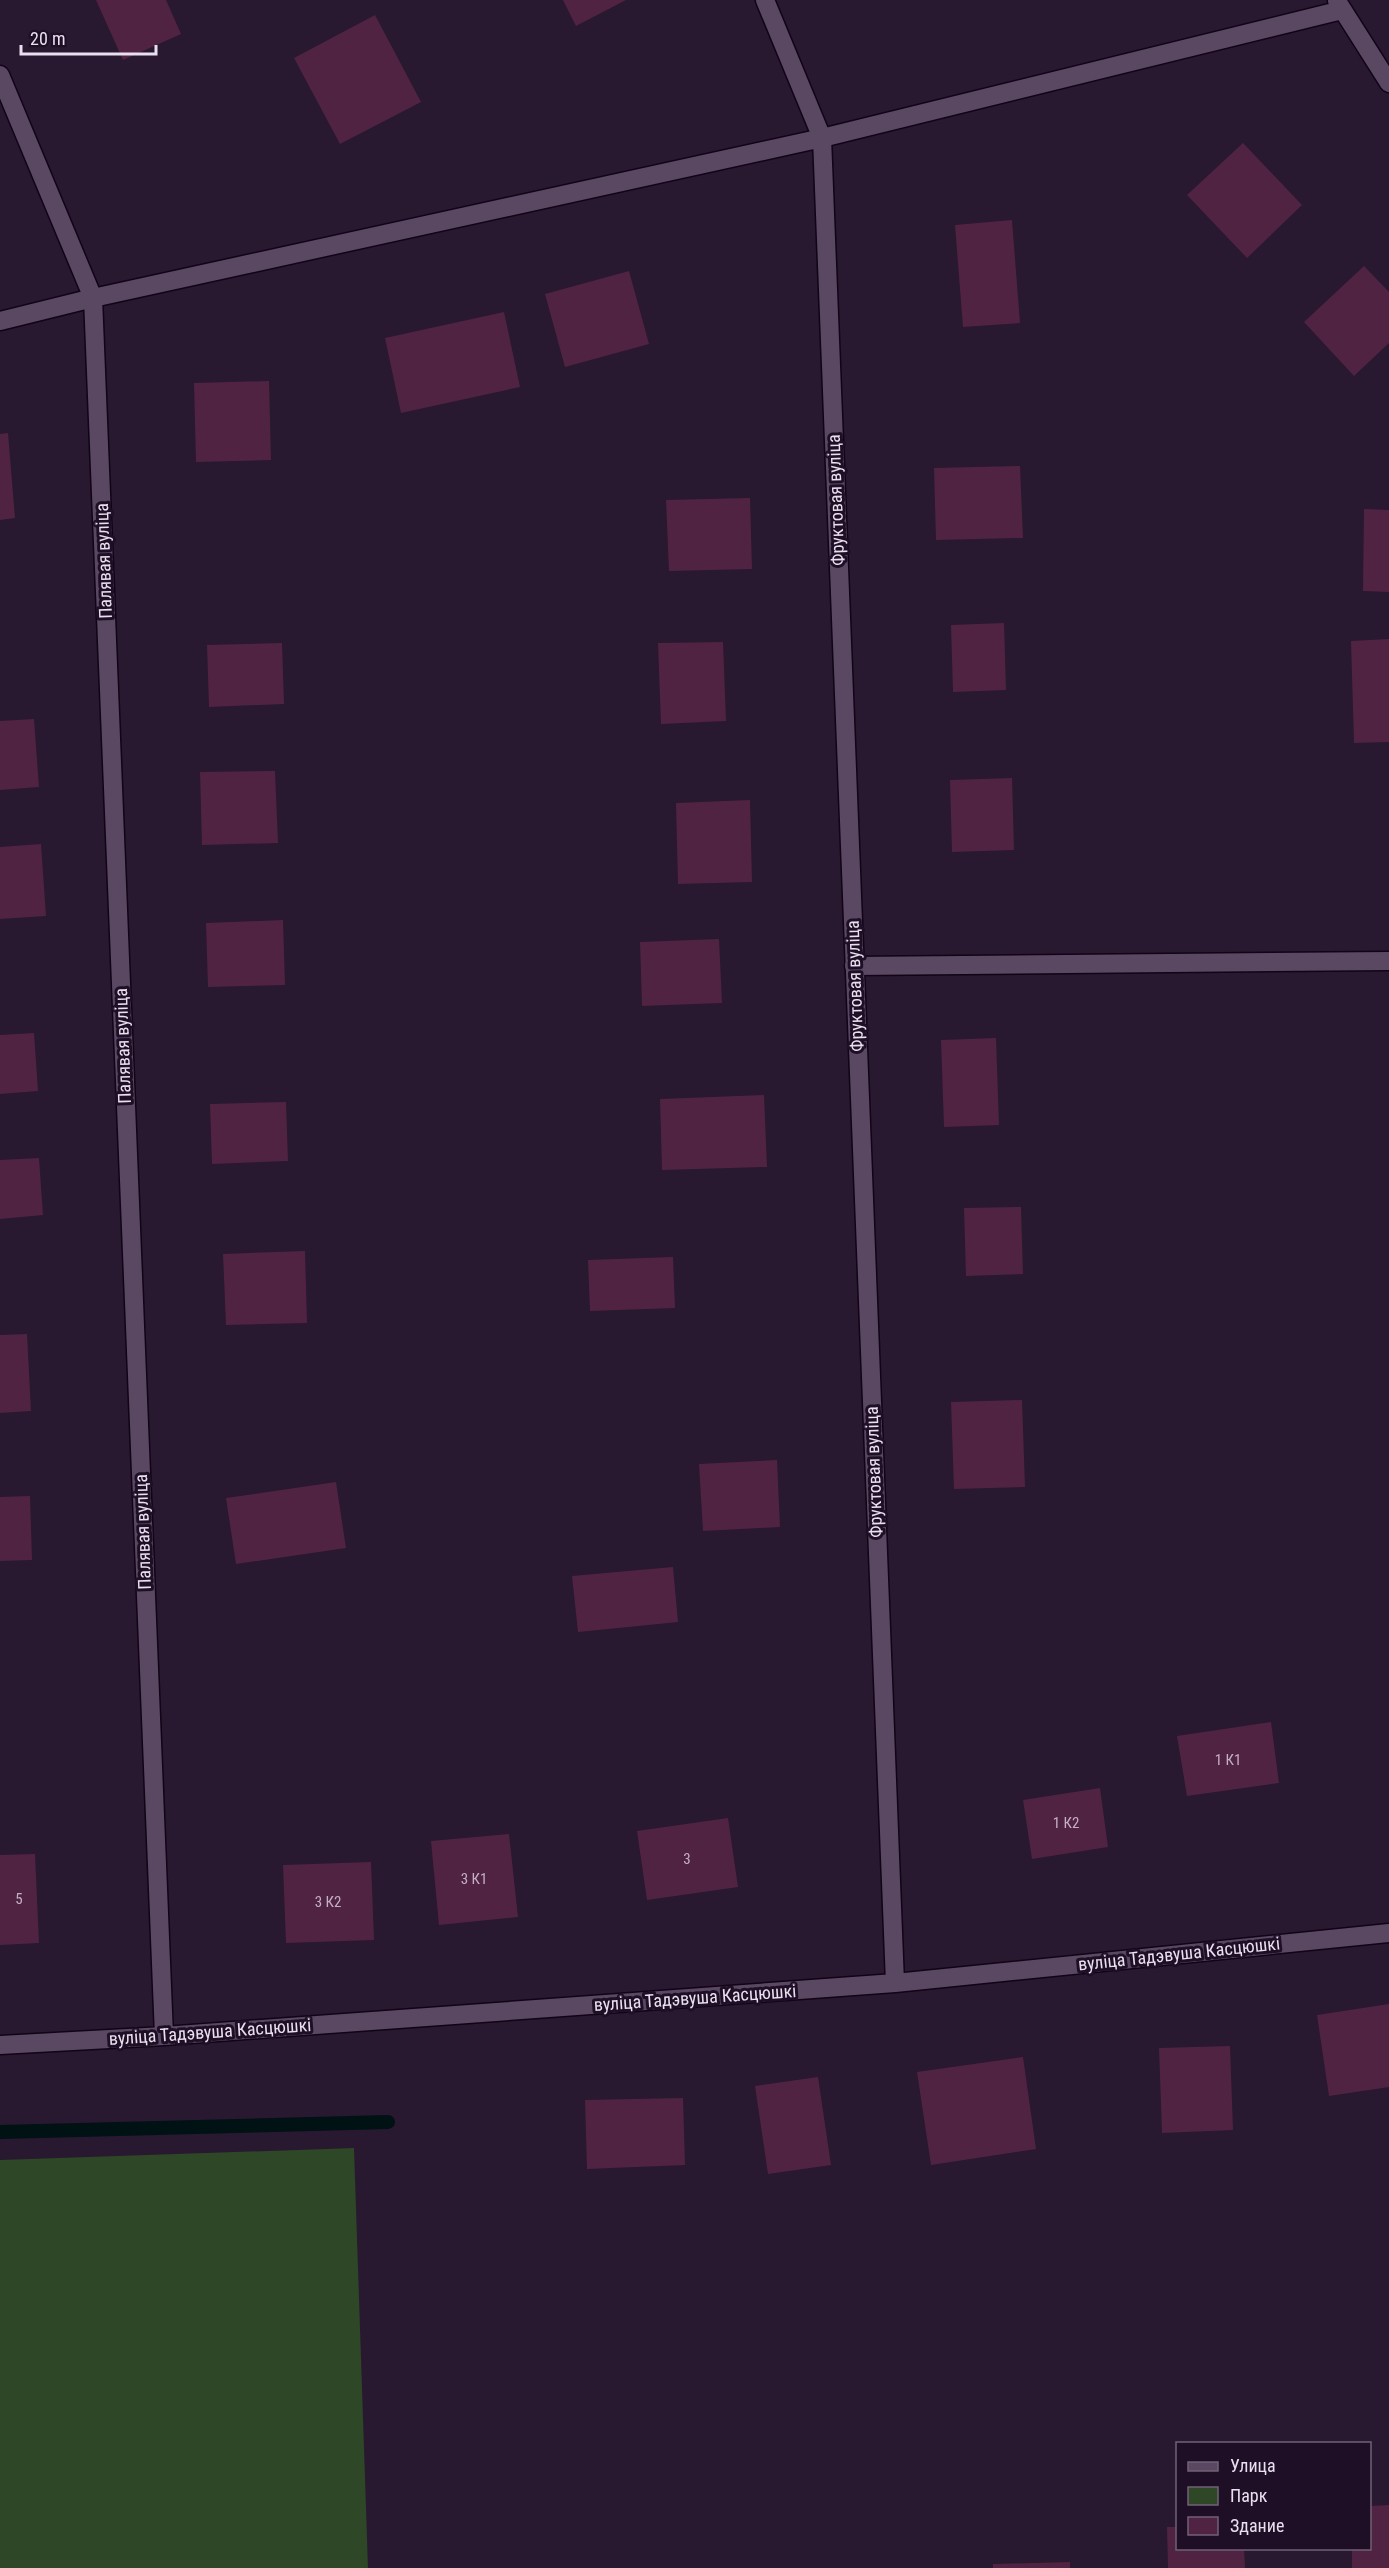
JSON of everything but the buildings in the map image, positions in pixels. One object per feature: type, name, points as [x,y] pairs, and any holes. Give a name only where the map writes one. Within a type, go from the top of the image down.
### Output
[{"type":"street","name":"Фруктовая вуліца","points":[[765,0],[822,138],[895,1983]]},
{"type":"street","points":[[0,321],[93,298],[822,138],[1339,5],[1389,83]]},
{"type":"street","name":"Палявая вуліца","points":[[0,75],[93,298],[164,2036]]},
{"type":"street","points":[[854,966],[1389,961]]},
{"type":"street","name":"вуліца Тадэвуша Касцюшкі","points":[[0,2045],[164,2036],[895,1983],[1389,1932]]},
{"type":"green space","points":[[354,2148],[368,2568],[0,2568],[0,2160]]},
{"type":"waterway","points":[[0,2132],[388,2122]]}]
